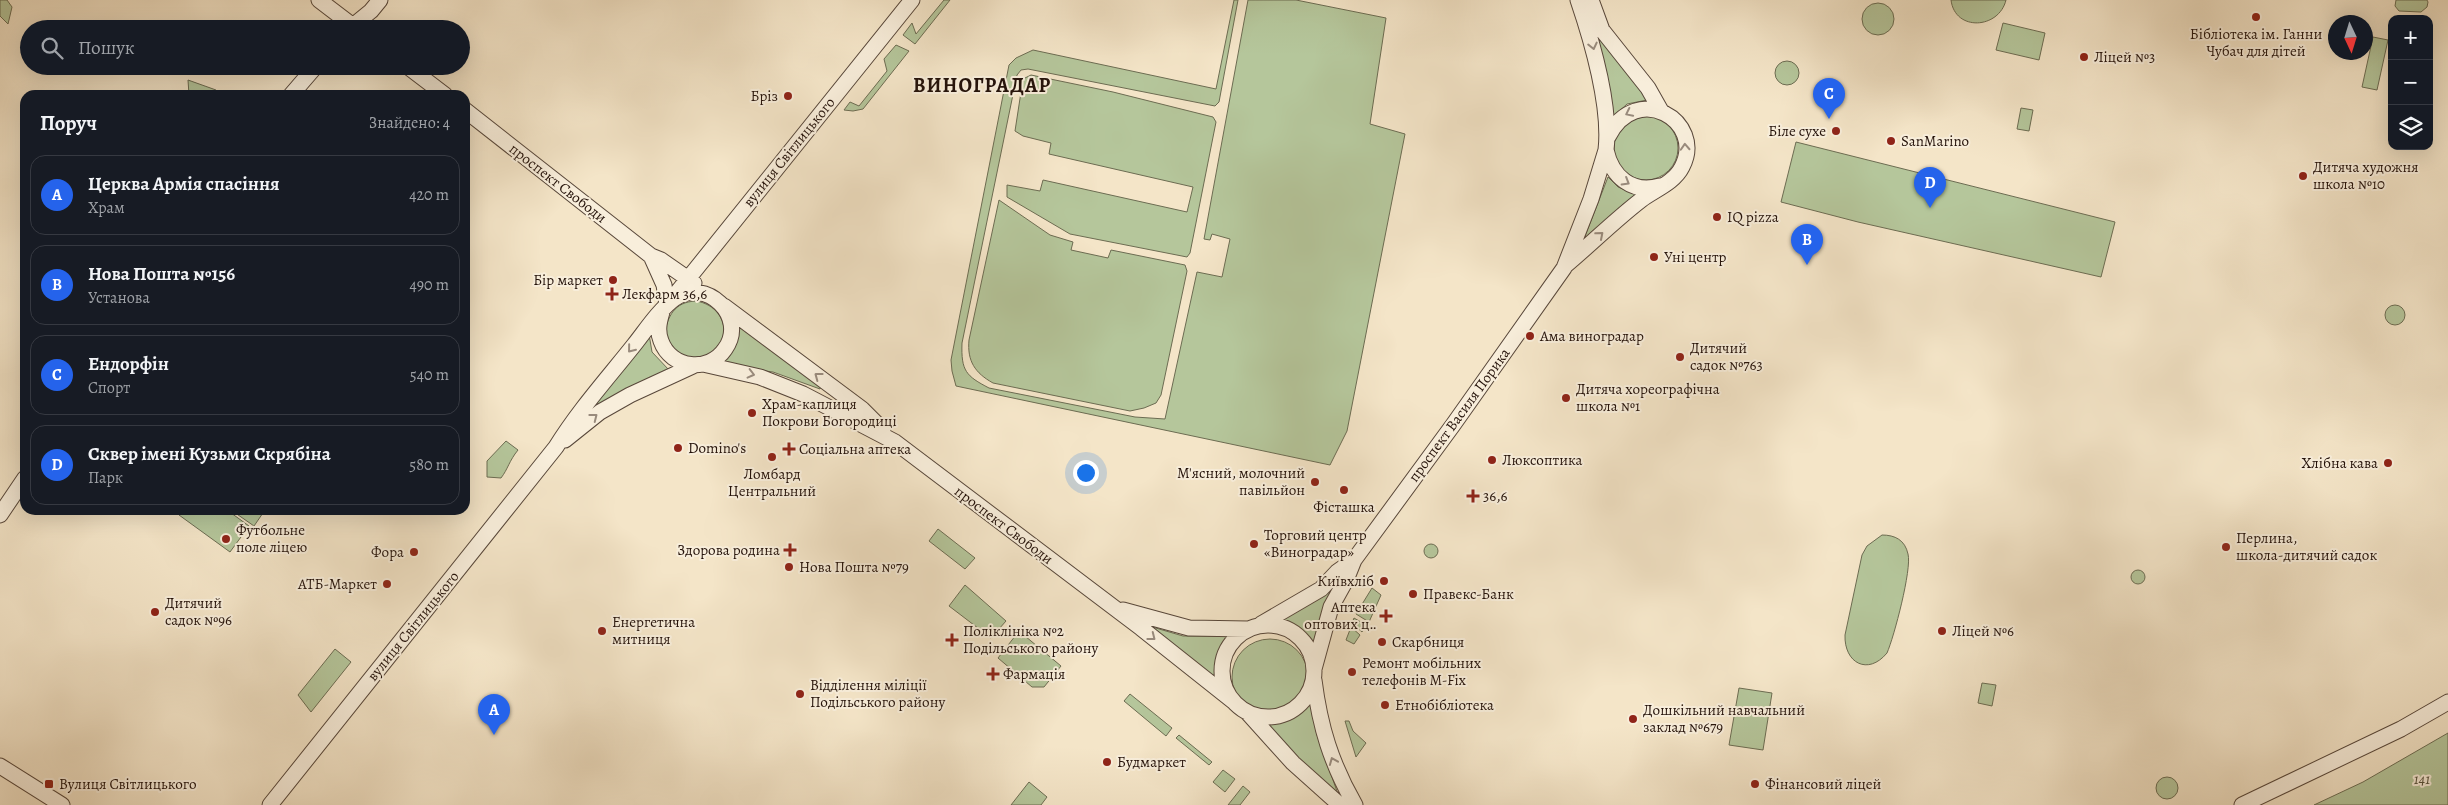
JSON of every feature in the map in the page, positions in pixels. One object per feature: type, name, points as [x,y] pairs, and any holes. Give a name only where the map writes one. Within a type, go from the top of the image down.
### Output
[{"type":"street","points":[[318,0],[342,20]]},
{"type":"street","points":[[362,20],[371,12],[380,0]]},
{"type":"street","name":"вулиця Світлицького","points":[[270,805],[556,447],[572,421],[912,0]]},
{"type":"street","name":"проспект Василя Порика","points":[[1578,0],[1590,35],[1599,76],[1612,169],[1626,183],[1638,188],[1651,188],[1664,184]]},
{"type":"street","name":"проспект Василя Порика","points":[[1591,0],[1602,30],[1648,88],[1661,111]]},
{"type":"street","points":[[295,90],[308,75]]},
{"type":"street","points":[[419,75],[438,90]]},
{"type":"street","name":"проспект Василя Порика","points":[[1314,674],[1330,608],[1346,580],[1354,560],[1453,425],[1564,268],[1641,200],[1674,178],[1682,167],[1686,154],[1686,141],[1681,128],[1673,118],[1661,111],[1648,108],[1635,110],[1618,120],[1607,144],[1591,199],[1564,268]]},
{"type":"street","name":"проспект Свободи","points":[[470,114],[651,256],[661,260],[687,277],[862,409],[895,442],[1113,607],[1233,701]]},
{"type":"street","name":"проспект Свободи","points":[[651,256],[664,285],[664,308]]},
{"type":"street","points":[[698,292],[717,300],[730,317],[730,340],[722,353],[699,365],[674,358],[664,348],[659,333],[664,308],[684,294],[698,292]]},
{"type":"street","name":"вулиця Світлицького","points":[[556,447],[600,412],[630,395],[699,365]]},
{"type":"street","name":"проспект Свободи","points":[[699,365],[760,377],[803,394],[895,442]]},
{"type":"street","points":[[0,515],[20,485]]},
{"type":"street","name":"проспект Василя Порика","points":[[1254,627],[1298,604],[1321,589],[1337,572],[1354,560]]},
{"type":"street","name":"проспект Свободи","points":[[1113,607],[1189,628],[1218,630],[1254,627]]},
{"type":"street","points":[[1340,805],[1293,763],[1247,712],[1233,701],[1222,678],[1223,661],[1230,645],[1254,627],[1276,626],[1300,637],[1310,652],[1322,731],[1333,762],[1355,805]]},
{"type":"street","points":[[1247,712],[1264,717],[1289,712],[1302,701],[1314,674]]},
{"type":"street","points":[[2242,805],[2402,729],[2448,702]]},
{"type":"street","points":[[0,766],[62,805]]},
{"type":"green space","points":[[0,0],[7,0],[12,7],[8,24],[0,16]]},
{"type":"green space","points":[[944,0],[950,0],[915,44],[903,35],[912,23],[916,34]]},
{"type":"green space","points":[[1234,0],[1238,0],[1219,102],[1215,106],[1028,69],[1021,70],[1017,75],[962,343],[964,366],[970,376],[989,388],[1135,417],[1165,419],[1197,272],[1222,277],[1230,239],[1212,234],[1210,240],[1204,239],[1248,0],[1296,0],[1386,18],[1370,124],[1405,134],[1347,431],[1330,465],[956,386],[951,360],[1009,65],[1016,58],[1033,50],[1216,89]]},
{"type":"green space","points":[[1951,0],[2006,0],[2002,10],[1995,17],[1977,23],[1968,22],[1960,18],[1954,10]]},
{"type":"green space","points":[[2396,0],[2427,0],[2428,2],[2427,7],[2421,12],[2399,11],[2395,6]]},
{"type":"green space","points":[[1878,3],[1884,4],[1889,8],[1893,13],[1893,25],[1889,30],[1884,34],[1878,35],[1872,34],[1867,30],[1863,25],[1862,19],[1863,13],[1867,8],[1872,4]]},
{"type":"green space","points":[[2003,23],[2045,33],[2039,60],[1996,50]]},
{"type":"green space","points":[[1596,29],[1647,100],[1627,104],[1613,117]]},
{"type":"green space","points":[[2373,37],[2388,40],[2377,90],[2362,87],[2368,60],[2373,60]]},
{"type":"green space","points":[[896,45],[909,51],[863,109],[844,110],[850,102],[859,106],[887,71],[884,59]]},
{"type":"green space","points":[[1787,61],[1795,65],[1799,73],[1795,81],[1787,85],[1779,81],[1775,73],[1779,65]]},
{"type":"green space","points":[[1031,75],[1113,92],[1213,117],[1216,122],[1190,253],[1187,257],[1070,234],[1007,197],[1007,185],[1040,191],[1043,180],[1187,212],[1193,187],[1049,154],[1051,143],[1023,136],[1015,131],[1023,79]]},
{"type":"green space","points":[[188,80],[216,90],[189,90]]},
{"type":"green space","points":[[2021,108],[2033,110],[2029,131],[2017,129]]},
{"type":"green space","points":[[1646,116],[1664,122],[1672,130],[1678,148],[1672,166],[1664,174],[1646,180],[1628,174],[1620,166],[1614,148],[1620,130],[1628,122]]},
{"type":"green space","points":[[1796,142],[2115,222],[2101,277],[1858,222],[1781,202]]},
{"type":"green space","points":[[1608,177],[1618,187],[1638,195],[1622,205],[1580,249]]},
{"type":"green space","points":[[999,200],[1050,235],[1073,242],[1071,250],[1108,258],[1111,250],[1185,265],[1187,271],[1161,395],[1156,403],[1130,411],[993,383],[977,371],[969,354],[969,340]]},
{"type":"green space","points":[[696,301],[714,309],[722,319],[724,325],[723,339],[712,356],[682,359],[664,335],[673,311],[682,304]]},
{"type":"green space","points":[[2391,305],[2399,305],[2405,311],[2405,319],[2399,325],[2391,325],[2385,319],[2385,311]]},
{"type":"green space","points":[[738,323],[822,384],[820,389],[773,372],[721,365],[733,351]]},
{"type":"green space","points":[[649,334],[652,352],[669,370],[662,375],[634,385],[590,412],[587,408]]},
{"type":"green space","points":[[506,441],[518,450],[501,478],[487,477],[487,461]]},
{"type":"green space","name":"Футбольне поле ліцею","points":[[179,515],[234,515],[249,526],[230,552]]},
{"type":"green space","points":[[238,515],[262,515],[254,526]]},
{"type":"green space","points":[[938,529],[975,558],[965,569],[929,541]]},
{"type":"green space","points":[[1882,535],[1895,537],[1902,542],[1907,549],[1909,562],[1898,619],[1887,653],[1880,660],[1865,665],[1853,659],[1848,653],[1845,635],[1862,555],[1867,546]]},
{"type":"green space","points":[[1428,544],[1434,544],[1438,551],[1434,558],[1428,558],[1424,554],[1424,548]]},
{"type":"green space","points":[[2135,570],[2141,570],[2145,577],[2141,584],[2135,584],[2131,580],[2131,574]]},
{"type":"green space","points":[[1333,584],[1337,587],[1314,652],[1308,640],[1301,632],[1281,620]]},
{"type":"green space","points":[[965,585],[1006,621],[991,638],[949,606]]},
{"type":"green space","points":[[1372,588],[1381,595],[1369,622],[1356,614]]},
{"type":"green space","points":[[1354,618],[1366,625],[1362,632],[1352,623]]},
{"type":"green space","points":[[1142,624],[1183,636],[1226,636],[1228,639],[1218,660],[1218,680]]},
{"type":"green space","points":[[1351,627],[1360,635],[1354,644],[1346,640]]},
{"type":"green space","points":[[1019,631],[1061,666],[1044,687],[1032,687],[998,658]]},
{"type":"green space","points":[[1263,639],[1277,639],[1291,645],[1302,656],[1308,670],[1305,692],[1297,704],[1277,715],[1263,715],[1249,709],[1238,698],[1232,684],[1232,670],[1238,656],[1249,645]]},
{"type":"green space","points":[[335,649],[351,662],[311,712],[298,695]]},
{"type":"green space","points":[[1982,683],[1996,685],[1992,706],[1978,703]]},
{"type":"green space","points":[[1739,688],[1772,693],[1763,750],[1729,745]]},
{"type":"green space","points":[[1130,694],[1172,728],[1166,736],[1124,701]]},
{"type":"green space","points":[[1307,704],[1311,706],[1317,735],[1338,794],[1334,797],[1261,722],[1275,722],[1287,719]]},
{"type":"green space","points":[[1345,721],[1349,721],[1353,731],[1366,743],[1356,757]]},
{"type":"green space","name":"141","points":[[2448,733],[2448,805],[2314,805],[2363,782]]},
{"type":"green space","points":[[1179,735],[1212,762],[1209,765],[1176,738]]},
{"type":"green space","points":[[1223,770],[1235,779],[1225,792],[1213,782]]},
{"type":"green space","points":[[2167,777],[2175,780],[2178,788],[2175,796],[2167,799],[2159,796],[2156,788],[2159,780]]},
{"type":"green space","points":[[1029,782],[1047,797],[1041,805],[1011,805]]},
{"type":"green space","points":[[1243,786],[1250,792],[1240,805],[1228,805]]},
{"type":"place","name":"Бібліотека ім. Ганни Чубач для дітей","points":[[2256,17]]},
{"type":"place","name":"Ліцей №3","points":[[2084,57]]},
{"type":"place","name":"Бріз","points":[[788,96]]},
{"type":"place","name":"Ендорфін","points":[[1829,119]]},
{"type":"place","name":"Біле сухе","points":[[1836,131]]},
{"type":"place","name":"SanMarino","points":[[1891,141]]},
{"type":"place","name":"Дитяча художня школа №10","points":[[2303,176]]},
{"type":"place","name":"Сквер імені Кузьми Скрябіна","points":[[1930,208]]},
{"type":"place","name":"IQ pizza","points":[[1717,217]]},
{"type":"place","name":"Уні центр","points":[[1654,257]]},
{"type":"place","name":"Нова Пошта №156","points":[[1807,265]]},
{"type":"place","name":"Бір маркет","points":[[613,280]]},
{"type":"place","name":"Лекфарм 36,6","points":[[612,294]]},
{"type":"place","name":"Ама виноградар","points":[[1530,336]]},
{"type":"place","name":"Дитячий садок №763","points":[[1680,357]]},
{"type":"place","name":"Дитяча хореографічна школа №1","points":[[1566,398]]},
{"type":"place","name":"Храм-каплиця Покрови Богородиці","points":[[752,413]]},
{"type":"place","name":"Domino's","points":[[678,448]]},
{"type":"place","name":"Соціальна аптека","points":[[789,449]]},
{"type":"place","name":"Ломбард Центральний","points":[[772,457]]},
{"type":"place","name":"Люксоптика","points":[[1492,460]]},
{"type":"place","name":"Хлібна кава","points":[[2388,463]]},
{"type":"place","name":"М'ясний, молочний павільйон","points":[[1315,482]]},
{"type":"place","name":"Фісташка","points":[[1344,490]]},
{"type":"place","name":"36,6","points":[[1473,496]]},
{"type":"place","name":"Футбольне поле ліцею","points":[[226,539]]},
{"type":"place","name":"Торговий центр «Виноградар»","points":[[1254,544]]},
{"type":"place","name":"Перлина, школа-дитячий садок","points":[[2226,547]]},
{"type":"place","name":"Здорова родина","points":[[790,550]]},
{"type":"place","name":"Фора","points":[[414,552]]},
{"type":"place","name":"Нова Пошта №79","points":[[789,567]]},
{"type":"place","name":"Київхліб","points":[[1384,581]]},
{"type":"place","name":"АТБ-Маркет","points":[[387,584]]},
{"type":"place","name":"Правекс-Банк","points":[[1413,594]]},
{"type":"place","name":"Дитячий садок №96","points":[[155,612]]},
{"type":"place","name":"Аптека оптових ц‥","points":[[1386,616]]},
{"type":"place","name":"Енергетична митниця","points":[[602,631]]},
{"type":"place","name":"Ліцей №6","points":[[1942,631]]},
{"type":"place","name":"Поліклініка №2 Подільського району","points":[[952,640]]},
{"type":"place","name":"Скарбниця","points":[[1382,642]]},
{"type":"place","name":"Ремонт мобільних телефонів M-Fix","points":[[1352,672]]},
{"type":"place","name":"Фармація","points":[[993,674]]},
{"type":"place","name":"Відділення міліції Подільського району","points":[[800,694]]},
{"type":"place","name":"Етнобібліотека","points":[[1385,705]]},
{"type":"place","name":"Дошкільний навчальний заклад №679","points":[[1633,719]]},
{"type":"place","name":"Церква Армія спасіння","points":[[494,735]]},
{"type":"place","name":"Будмаркет","points":[[1107,762]]},
{"type":"place","name":"Вулиця Світлицького","points":[[49,784]]},
{"type":"place","name":"Фінансовий ліцей","points":[[1755,784]]},
{"type":"district","name":"ВИНОГРАДАР","points":[[982,85]]}]
